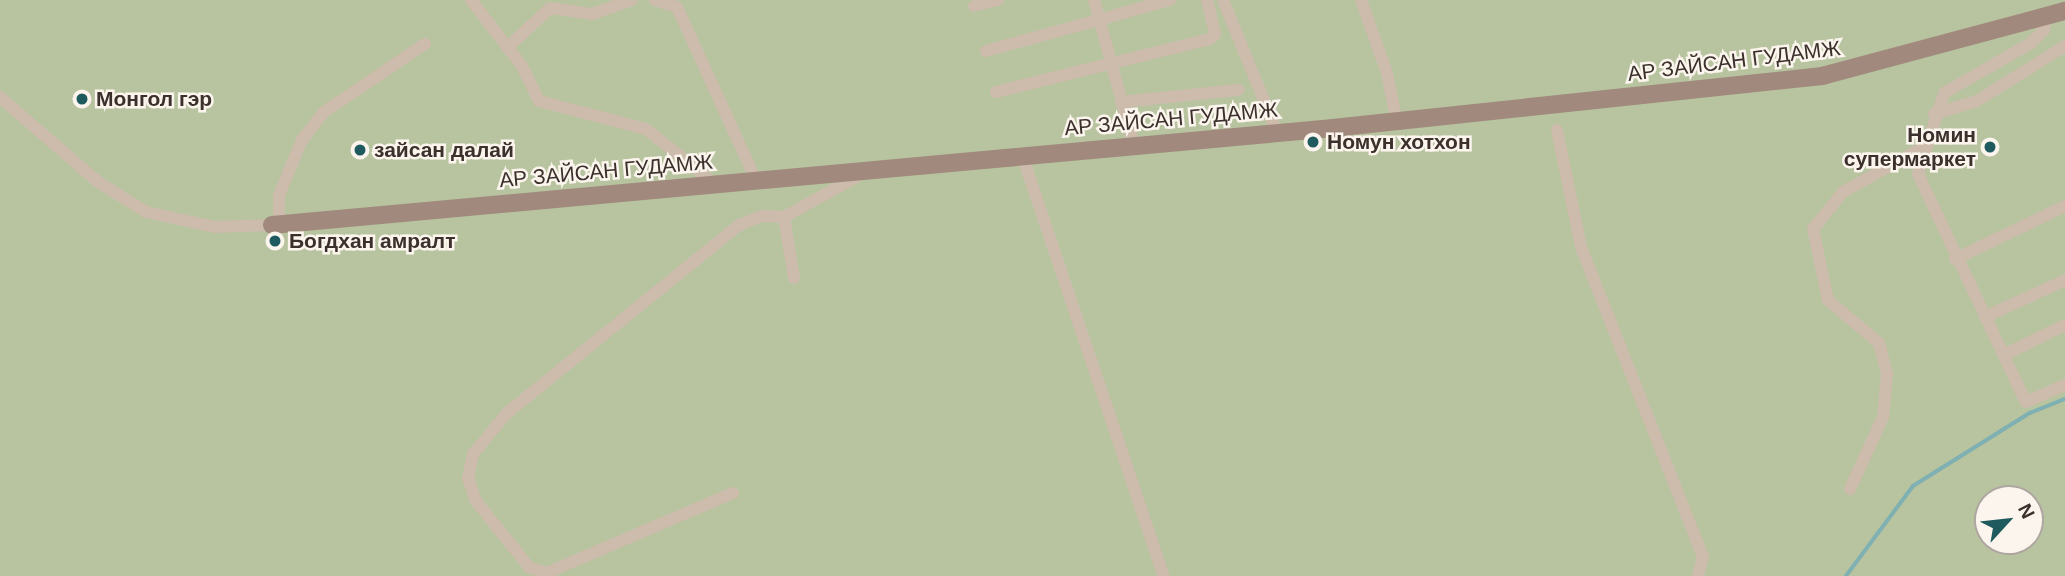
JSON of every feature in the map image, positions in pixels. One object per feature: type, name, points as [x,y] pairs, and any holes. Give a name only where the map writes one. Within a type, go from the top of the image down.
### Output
[{"type":"street","points":[[471,0],[509,46],[539,101],[646,129],[715,184]]},
{"type":"street","points":[[509,46],[550,8],[592,14],[632,0]]},
{"type":"street","points":[[655,0],[677,7],[755,178]]},
{"type":"street","points":[[974,6],[998,0]]},
{"type":"street","points":[[1094,0],[1134,146]]},
{"type":"street","points":[[986,51],[1098,17],[1170,0]]},
{"type":"street","points":[[996,92],[1110,60],[1214,37],[1208,0]]},
{"type":"street","points":[[1223,0],[1277,132]]},
{"type":"street","points":[[1361,0],[1387,73],[1396,118]]},
{"type":"street","name":"АР ЗАЙСАН ГУДАМЖ","points":[[276,225],[755,178],[1134,146],[1836,74],[2065,12]]},
{"type":"street","points":[[2046,17],[2037,38],[1949,88],[1934,114],[1924,147],[1919,181],[2026,402],[2065,385]]},
{"type":"street","points":[[0,97],[99,182],[146,212],[215,227],[276,225],[279,195],[302,140],[324,112],[425,44]]},
{"type":"street","points":[[1934,114],[1977,101],[2065,46]]},
{"type":"street","points":[[1121,102],[1238,90]]},
{"type":"street","points":[[1557,130],[1581,247],[1703,557],[1698,576]]},
{"type":"street","points":[[1850,489],[1884,417],[1887,374],[1879,343],[1828,300],[1814,229],[1843,192],[1905,152],[1924,147]]},
{"type":"street","points":[[1022,155],[1164,576]]},
{"type":"street","points":[[733,493],[546,573],[529,567],[476,501],[468,478],[473,454],[507,413],[739,225],[763,216],[784,217],[871,169]]},
{"type":"street","points":[[1955,259],[2065,206]]},
{"type":"street","points":[[784,217],[794,278]]},
{"type":"street","points":[[1985,317],[2065,280]]},
{"type":"street","points":[[2004,355],[2065,325]]},
{"type":"green space","points":[[0,0],[2065,0],[2065,576],[0,576]]},
{"type":"building","name":"Монгол гэр","points":[[82,90],[88,93],[91,99],[88,105],[82,108],[76,105],[73,99],[76,93]]},
{"type":"waterway","points":[[1846,576],[1913,486],[2030,413],[2065,399]]},
{"type":"place","name":"Монгол гэр","points":[[82,99]]},
{"type":"place","name":"Номун хотхон","points":[[1313,142]]},
{"type":"place","name":"Номин супермаркет","points":[[1990,147]]},
{"type":"place","name":"зайсан далай","points":[[360,150]]},
{"type":"place","name":"Богдхан амралт","points":[[275,241]]}]
